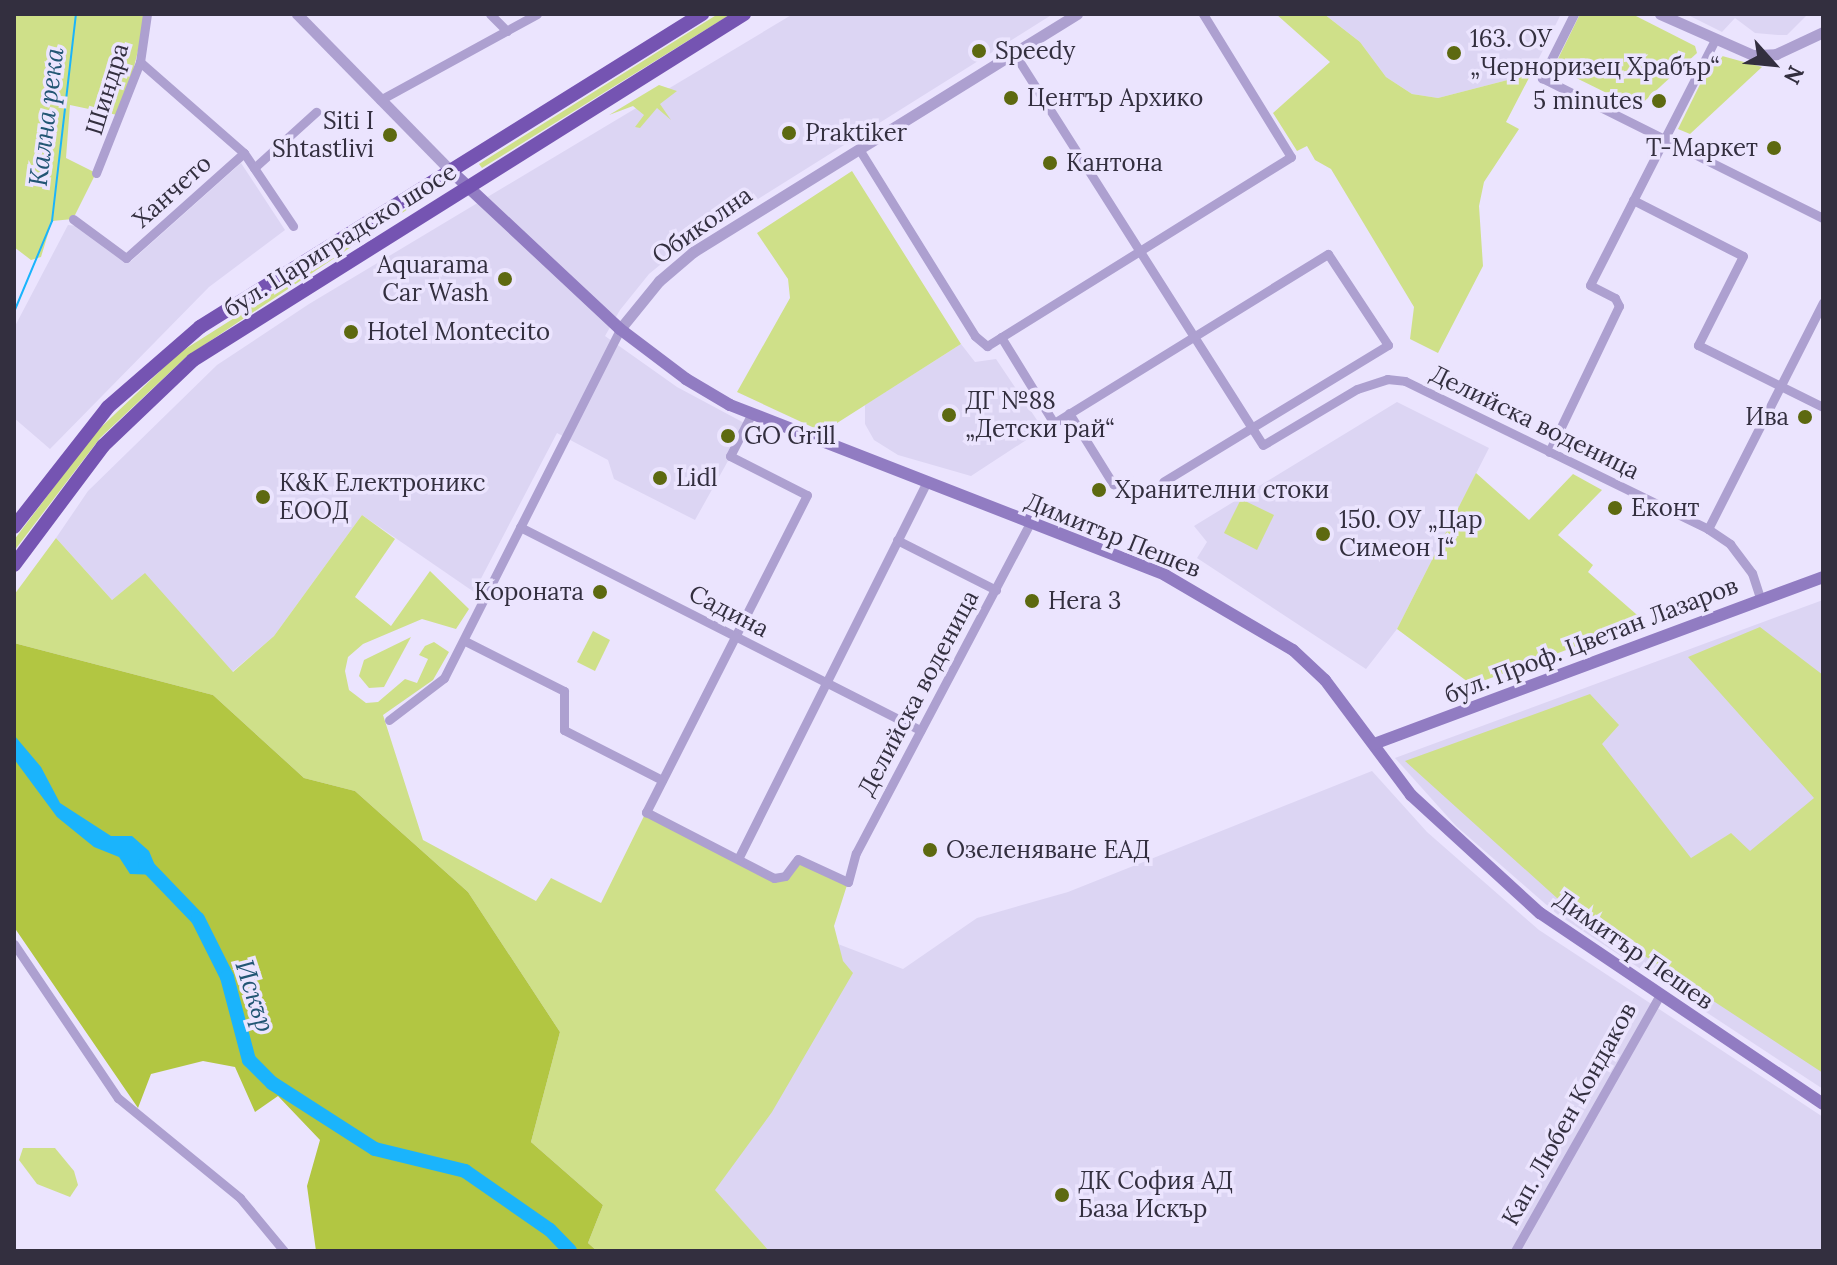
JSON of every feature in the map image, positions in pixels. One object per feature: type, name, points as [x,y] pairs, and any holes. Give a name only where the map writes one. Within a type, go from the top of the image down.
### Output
[{"type":"highway","name":"бул. Цариградско шосе","points":[[14,527],[84,434],[160,358],[223,312],[702,14]]},
{"type":"highway","name":"бул. Цариградско шосе","points":[[14,565],[103,446],[175,375],[258,315],[744,14]]},
{"type":"main road","name":"Димитър Пешев","points":[[450,170],[620,329],[686,379],[751,415],[1165,575],[1293,650],[1325,680],[1411,795],[1540,913],[1823,1104]]},
{"type":"main road","name":"бул. Проф. Цветан Лазаров","points":[[1374,744],[1823,577]]},
{"type":"street","name":"Шиндра","points":[[96,173],[140,62],[147,14]]},
{"type":"street","points":[[297,14],[450,170]]},
{"type":"street","points":[[490,14],[507,31]]},
{"type":"street","points":[[380,100],[537,14]]},
{"type":"street","name":"Обиколна","points":[[389,720],[444,678],[620,329],[683,260],[1077,14]]},
{"type":"street","points":[[859,149],[975,336],[987,346],[1291,157],[1203,14]]},
{"type":"street","points":[[1574,14],[1542,78],[1823,218]]},
{"type":"street","points":[[1660,14],[1740,52],[1767,55],[1823,32]]},
{"type":"street","points":[[1549,452],[1618,309],[1615,298],[1590,285],[1715,40]]},
{"type":"street","points":[[1014,53],[1249,429]]},
{"type":"street","points":[[140,62],[244,153],[293,226]]},
{"type":"street","points":[[254,168],[316,112]]},
{"type":"street","name":"Ханчето","points":[[73,219],[126,258],[244,153]]},
{"type":"street","points":[[1633,200],[1743,256],[1698,345],[1823,407]]},
{"type":"street","points":[[1001,337],[1054,423],[1328,254],[1388,345],[1163,482]]},
{"type":"street","points":[[1708,529],[1823,302]]},
{"type":"street","name":"Делийска воденица","points":[[1249,429],[1263,445],[1357,389],[1387,379],[1419,386],[1708,529],[1730,544],[1752,573],[1761,600]]},
{"type":"street","points":[[1069,413],[1113,484]]},
{"type":"street","points":[[751,415],[730,456],[807,495],[646,812],[738,859],[926,484]]},
{"type":"street","name":"Делийска воденица","points":[[738,859],[774,878],[785,876],[798,859],[848,882],[856,853],[1029,525]]},
{"type":"street","name":"Садина","points":[[520,527],[920,730]]},
{"type":"street","points":[[897,540],[996,590]]},
{"type":"street","points":[[465,641],[560,689],[566,695],[560,723],[564,730],[662,780]]},
{"type":"street","points":[[14,944],[118,1098],[240,1198],[284,1251]]},
{"type":"street","name":"Кап. Любен Кондаков","points":[[1515,1251],[1659,996]]},
{"type":"shaded area","points":[[793,14],[1053,14],[683,246],[649,274],[620,310],[605,336],[677,387],[748,425],[695,520],[614,479],[608,460],[557,433],[474,592],[362,515],[274,636],[232,672],[145,574],[112,600],[56,538],[88,491],[217,365],[309,304]]},
{"type":"shaded area","name":"163. ОУ „Черноризец Храбър“","points":[[1324,14],[1561,14],[1531,74],[1438,98],[1412,94],[1386,77],[1360,42]]},
{"type":"shaded area","points":[[1686,14],[1808,14],[1787,35],[1778,35],[1755,33],[1735,18],[1722,32]]},
{"type":"shaded area","points":[[241,163],[285,230],[209,287],[50,449],[14,418],[14,328],[68,225],[78,226],[129,263]]},
{"type":"shaded area","name":"ДГ №88 „Детски рай“","points":[[961,344],[975,362],[996,359],[1043,429],[971,476],[898,455],[874,440],[865,424],[865,405]]},
{"type":"shaded area","name":"150. ОУ „Цар Симеон I“","points":[[1397,402],[1489,448],[1397,629],[1366,669],[1197,558],[1207,542],[1194,526]]},
{"type":"shaded area","points":[[1823,600],[1823,1089],[1557,914],[1456,826],[1395,758]]},
{"type":"shaded area","points":[[1372,771],[1427,832],[1539,930],[1823,1117],[1823,1251],[769,1251],[714,1190],[825,939],[903,969],[977,918],[1068,892]]},
{"type":"green space","points":[[14,14],[147,14],[122,116],[70,105],[66,158],[96,173],[73,219],[52,221],[41,257],[31,260],[14,247]]},
{"type":"green space","points":[[718,14],[731,14],[482,168],[479,164]]},
{"type":"green space","points":[[1276,14],[1324,14],[1360,42],[1386,77],[1412,94],[1438,98],[1531,74],[1506,122],[1519,129],[1484,182],[1479,206],[1483,266],[1438,353],[1410,339],[1414,307],[1331,169],[1315,160],[1307,146],[1297,151],[1273,113],[1330,62]]},
{"type":"green space","points":[[1580,14],[1632,14],[1695,46],[1697,53],[1637,108],[1554,67]]},
{"type":"green space","points":[[1715,54],[1762,67],[1690,134],[1678,129]]},
{"type":"green space","points":[[659,85],[677,91],[660,104],[671,120],[657,108],[640,128],[635,127],[644,115],[633,106],[609,115]]},
{"type":"green space","points":[[852,171],[961,344],[823,432],[737,392],[790,298],[788,279],[757,233]]},
{"type":"green space","points":[[444,185],[186,357],[100,438],[14,551],[14,540],[94,434],[179,353]]},
{"type":"green space","points":[[1476,473],[1529,520],[1573,474],[1602,490],[1558,535],[1593,565],[1588,572],[1644,621],[1472,685],[1397,629]]},
{"type":"green space","points":[[1241,499],[1274,515],[1257,550],[1224,533]]},
{"type":"green space","points":[[362,515],[395,539],[355,597],[391,626],[430,571],[469,609],[456,629],[422,619],[363,644],[348,657],[345,671],[349,690],[366,703],[378,702],[405,679],[417,683],[428,659],[419,655],[425,646],[434,642],[449,652],[433,680],[383,715],[423,840],[536,901],[551,878],[601,903],[646,812],[774,877],[785,876],[793,861],[848,882],[834,926],[843,961],[853,973],[772,1112],[715,1190],[769,1251],[597,1251],[588,1243],[603,1205],[531,1142],[560,1032],[468,892],[355,791],[304,778],[213,695],[14,643],[14,595],[56,538],[112,600],[145,573],[233,672],[274,636]]},
{"type":"green space","points":[[1760,627],[1823,675],[1823,1073],[1558,899],[1405,761],[1590,694],[1619,725],[1602,744],[1691,858],[1731,833],[1750,851],[1814,798],[1688,657]]},
{"type":"green space","points":[[593,631],[610,640],[595,671],[577,662]]},
{"type":"green space","points":[[411,637],[384,687],[369,688],[359,676],[364,660]]},
{"type":"green space","points":[[14,643],[213,695],[304,778],[355,791],[468,892],[560,1032],[531,1142],[603,1205],[588,1243],[597,1251],[316,1251],[307,1186],[320,1140],[278,1096],[255,1112],[235,1067],[203,1061],[151,1074],[138,1108],[14,927]]},
{"type":"green space","points":[[23,1148],[55,1148],[74,1171],[78,1185],[70,1197],[37,1184],[19,1160]]},
{"type":"water","points":[[14,735],[41,767],[60,803],[111,836],[132,836],[149,851],[159,875],[130,874],[119,857],[94,847],[57,817],[14,759]]},
{"type":"waterway","name":"Кална река","points":[[14,312],[52,221],[76,14]]},
{"type":"waterway","name":"Искър","points":[[145,864],[198,919],[227,977],[249,1060],[272,1083],[375,1149],[465,1171],[550,1230],[570,1251]]},
{"type":"place","name":"Speedy","points":[[979,51]]},
{"type":"place","name":"163. ОУ „Черноризец Храбър“","points":[[1454,53]]},
{"type":"place","name":"Център Архико","points":[[1011,98]]},
{"type":"place","name":"5 minutes","points":[[1659,101]]},
{"type":"place","name":"Praktiker","points":[[789,133]]},
{"type":"place","name":"Siti I Shtastlivi","points":[[390,135]]},
{"type":"place","name":"Т-Маркет","points":[[1774,148]]},
{"type":"place","name":"Кантона","points":[[1050,163]]},
{"type":"place","name":"Aquarama Car Wash","points":[[505,279]]},
{"type":"place","name":"Hotel Montecito","points":[[351,332]]},
{"type":"place","name":"ДГ №88 „Детски рай“","points":[[949,415]]},
{"type":"place","name":"Ива","points":[[1805,417]]},
{"type":"place","name":"GO Grill","points":[[728,436]]},
{"type":"place","name":"Lidl","points":[[660,478]]},
{"type":"place","name":"Хранителни стоки","points":[[1099,490]]},
{"type":"place","name":"K&K Електроникс ЕООД","points":[[263,497]]},
{"type":"place","name":"Еконт","points":[[1615,508]]},
{"type":"place","name":"150. ОУ „Цар Симеон I“","points":[[1323,534]]},
{"type":"place","name":"Короната","points":[[600,592]]},
{"type":"place","name":"Hera 3","points":[[1032,601]]},
{"type":"place","name":"Озеленяване ЕАД","points":[[930,850]]},
{"type":"place","name":"ДК София АД База Искър","points":[[1062,1195]]}]
